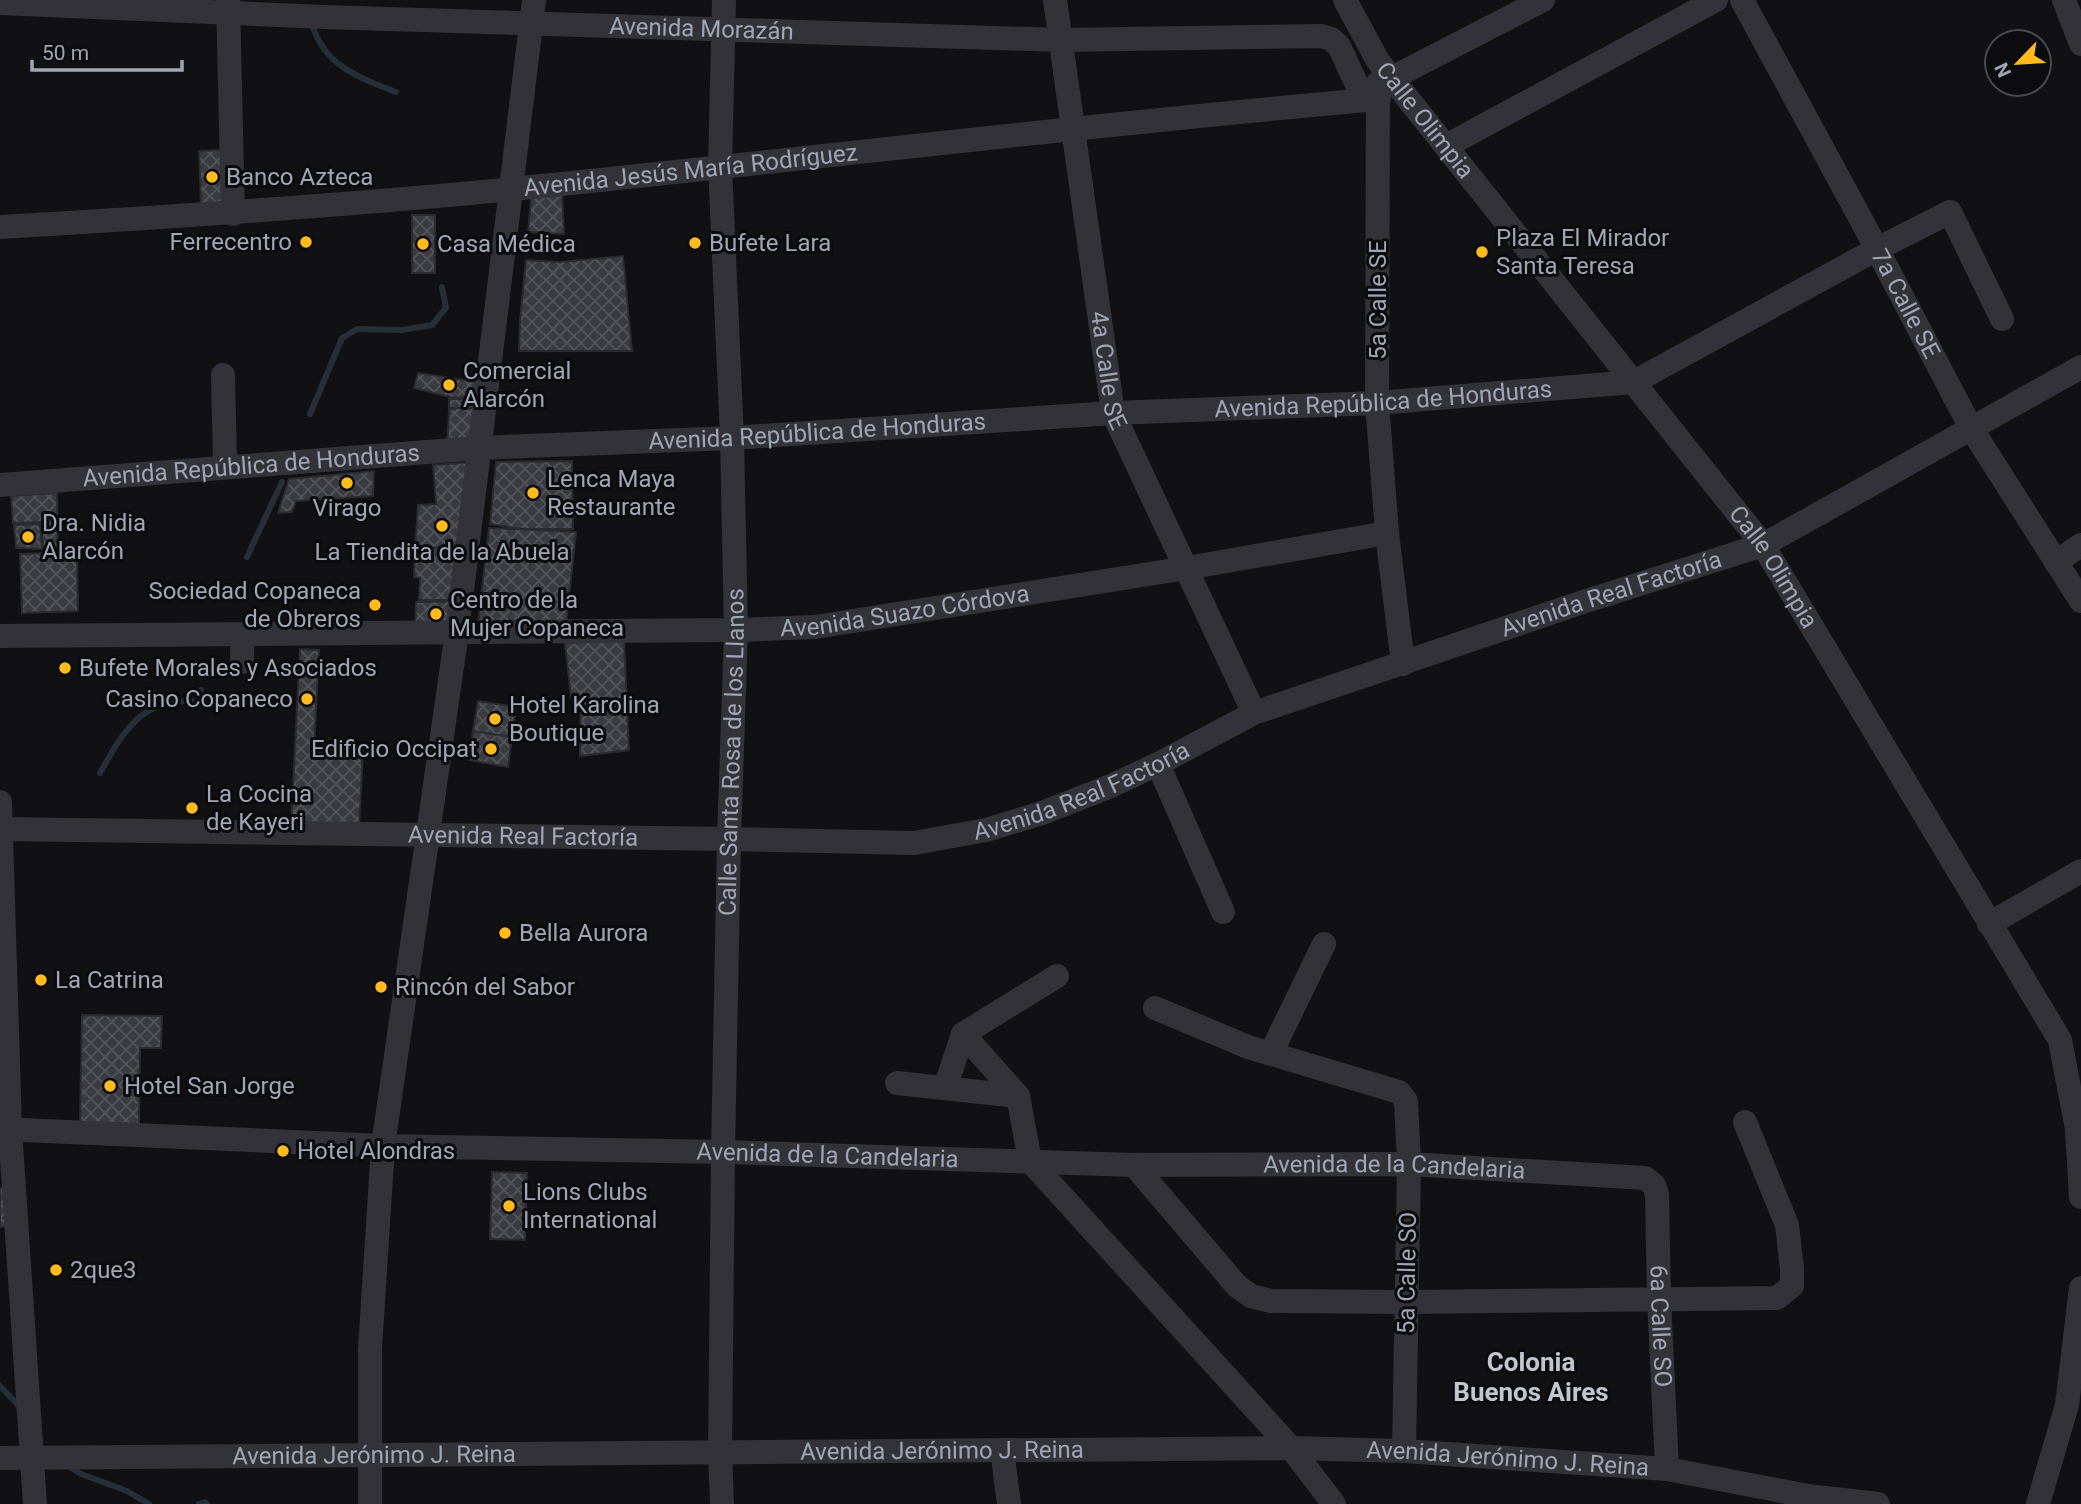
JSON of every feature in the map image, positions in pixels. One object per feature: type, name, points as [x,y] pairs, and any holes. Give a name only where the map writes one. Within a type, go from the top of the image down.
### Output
[{"type":"street","name":"Calle Santa Rosa de los Llanos","points":[[722,1504],[720,1453],[723,1152],[736,630],[732,438],[720,166],[724,0]]},
{"type":"street","name":"4a Calle SE","points":[[1055,0],[1113,413],[1254,713]]},
{"type":"street","name":"Calle Olimpia","points":[[1345,0],[1385,70],[1762,545],[1989,924],[2070,1041],[2081,1197]]},
{"type":"street","points":[[1385,70],[1543,0]]},
{"type":"street","points":[[1446,146],[1716,0]]},
{"type":"street","name":"7a Calle SE","points":[[1742,0],[1970,428],[2081,601]]},
{"type":"street","points":[[2064,0],[2078,31]]},
{"type":"street","name":"Avenida Morazán","points":[[0,3],[229,7],[325,17],[533,12],[723,30],[1061,40],[1321,36],[1331,38],[1339,46],[1371,100]]},
{"type":"street","points":[[229,7],[233,214]]},
{"type":"street","points":[[370,1504],[370,1349],[383,1146],[428,922],[429,835],[457,632],[533,12]]},
{"type":"street","name":"5a Calle SE","points":[[1385,70],[1371,100],[1377,403],[1387,533],[1403,664]]},
{"type":"street","name":"Avenida Jesús María Rodríguez","points":[[0,227],[233,214],[511,189],[1074,128],[1371,100]]},
{"type":"street","points":[[1634,382],[1950,212],[2002,320]]},
{"type":"street","name":"Avenida Real Factoría","points":[[1,830],[429,835],[526,846],[729,839],[914,843],[986,830],[1042,813],[1111,786],[1254,713],[1762,545],[2081,367]]},
{"type":"street","points":[[223,375],[225,467]]},
{"type":"street","name":"Avenida República de Honduras","points":[[0,485],[479,448],[732,438],[1113,413],[1377,403],[1634,382]]},
{"type":"street","name":"Avenida Suazo Córdova","points":[[0,636],[736,630],[815,627],[1187,568],[1387,533]]},
{"type":"street","points":[[2056,562],[2081,545]]},
{"type":"street","points":[[242,634],[242,662]]},
{"type":"street","points":[[1158,764],[1223,912]]},
{"type":"street","points":[[0,802],[5,1129],[35,1504]]},
{"type":"street","points":[[1989,924],[2081,871]]},
{"type":"street","points":[[1155,1008],[1271,1053],[1324,944]]},
{"type":"street","points":[[945,1088],[963,1034],[1057,976]]},
{"type":"street","points":[[963,1034],[1018,1096],[1030,1161],[1291,1448],[1334,1504]]},
{"type":"street","name":"5a Calle SO","points":[[1271,1053],[1399,1092],[1406,1101],[1409,1164],[1404,1451]]},
{"type":"street","points":[[897,1083],[1018,1096]]},
{"type":"street","points":[[1134,1165],[1237,1286],[1251,1296],[1271,1301],[1406,1303],[1777,1298],[1792,1286],[1787,1225],[1745,1122]]},
{"type":"street","name":"Avenida de la Candelaria","points":[[5,1129],[383,1146],[723,1152],[1134,1165],[1409,1164],[1645,1178],[1654,1185]]},
{"type":"street","name":"6a Calle SO","points":[[1654,1185],[1657,1194],[1667,1468]]},
{"type":"street","points":[[2038,1504],[2067,1405],[2081,1288]]},
{"type":"street","name":"Avenida Jerónimo J. Reina","points":[[0,1458],[1291,1448],[1404,1451],[1667,1468],[1807,1500],[1878,1504]]},
{"type":"street","points":[[1002,1450],[1009,1504]]},
{"type":"building","name":"Banco Azteca","points":[[223,150],[226,204],[201,205],[199,151]]},
{"type":"building","points":[[538,194],[562,194],[564,234],[528,232],[531,200]]},
{"type":"building","name":"Casa Médica","points":[[412,215],[435,215],[435,273],[412,273]]},
{"type":"building","points":[[623,256],[632,351],[519,351],[526,260],[560,262]]},
{"type":"building","name":"Comercial Alarcón","points":[[418,373],[483,383],[482,399],[450,397],[414,388]]},
{"type":"building","points":[[449,399],[482,399],[482,408],[449,408]]},
{"type":"building","points":[[482,408],[478,447],[447,448],[449,410]]},
{"type":"building","name":"Lenca Maya Restaurante","points":[[572,461],[573,529],[522,529],[490,524],[496,462]]},
{"type":"building","name":"La Tiendita de la Abuela","points":[[476,462],[466,548],[415,547],[418,505],[436,504],[433,465]]},
{"type":"building","points":[[374,471],[373,496],[296,501],[292,512],[278,513],[289,479]]},
{"type":"building","points":[[57,493],[58,547],[43,548],[41,522],[13,523],[11,496]]},
{"type":"building","name":"Dra. Nidia Alarcón","points":[[40,524],[42,549],[16,548],[14,525]]},
{"type":"building","points":[[489,528],[576,532],[566,625],[478,624]]},
{"type":"building","points":[[415,548],[465,549],[459,600],[419,600],[420,578],[414,577]]},
{"type":"building","points":[[77,552],[78,611],[22,613],[20,554]]},
{"type":"building","name":"Centro de la Mujer Copaneca","points":[[458,601],[455,627],[415,627],[416,602]]},
{"type":"building","points":[[624,640],[629,750],[580,756],[581,696],[571,697],[565,643]]},
{"type":"building","name":"Casino Copaneco","points":[[300,649],[319,650],[314,747],[363,750],[359,830],[291,826]]},
{"type":"building","name":"Hotel Karolina Boutique","points":[[478,701],[516,707],[512,737],[473,731]]},
{"type":"building","name":"Edificio Occipat","points":[[473,731],[512,737],[508,767],[469,760]]},
{"type":"building","name":"Hotel San Jorge","points":[[82,1015],[162,1016],[161,1048],[140,1048],[139,1124],[80,1123]]},
{"type":"building","name":"Lions Clubs International","points":[[492,1172],[527,1173],[525,1240],[490,1239]]},
{"type":"building","points":[[9,1187],[11,1226],[0,1227],[0,1188]]},
{"type":"waterway","points":[[312,24],[325,50],[334,60],[357,75],[396,92]]},
{"type":"waterway","points":[[310,414],[342,338],[357,329],[402,330],[432,325],[446,308],[442,287]]},
{"type":"waterway","points":[[247,557],[282,482]]},
{"type":"waterway","points":[[100,773],[127,730],[138,719],[164,704],[180,701],[200,702],[201,690]]},
{"type":"waterway","points":[[0,1386],[18,1405]]},
{"type":"waterway","points":[[67,1465],[81,1474],[127,1491],[149,1504]]},
{"type":"waterway","points":[[199,1504],[207,1504]]},
{"type":"place","name":"Banco Azteca","points":[[212,177]]},
{"type":"place","name":"Ferrecentro","points":[[306,242]]},
{"type":"place","name":"Bufete Lara","points":[[695,243]]},
{"type":"place","name":"Casa Médica","points":[[423,244]]},
{"type":"place","name":"Plaza El Mirador Santa Teresa","points":[[1482,252]]},
{"type":"place","name":"Comercial Alarcón","points":[[449,385]]},
{"type":"place","name":"Virago","points":[[347,483]]},
{"type":"place","name":"Lenca Maya Restaurante","points":[[533,493]]},
{"type":"place","name":"La Tiendita de la Abuela","points":[[442,526]]},
{"type":"place","name":"Dra. Nidia Alarcón","points":[[28,537]]},
{"type":"place","name":"Sociedad Copaneca de Obreros","points":[[375,605]]},
{"type":"place","name":"Centro de la Mujer Copaneca","points":[[436,614]]},
{"type":"place","name":"Bufete Morales y Asociados","points":[[65,668]]},
{"type":"place","name":"Casino Copaneco","points":[[307,699]]},
{"type":"place","name":"Hotel Karolina Boutique","points":[[495,719]]},
{"type":"place","name":"Edificio Occipat","points":[[491,749]]},
{"type":"place","name":"La Cocina de Kayeri","points":[[192,808]]},
{"type":"place","name":"Bella Aurora","points":[[505,933]]},
{"type":"place","name":"La Catrina","points":[[41,980]]},
{"type":"place","name":"Rincón del Sabor","points":[[381,987]]},
{"type":"place","name":"Hotel San Jorge","points":[[110,1086]]},
{"type":"place","name":"Hotel Alondras","points":[[283,1151]]},
{"type":"place","name":"Lions Clubs International","points":[[509,1206]]},
{"type":"place","name":"2que3","points":[[56,1270]]},
{"type":"district","name":"Colonia Buenos Aires","points":[[1531,1377]]}]
